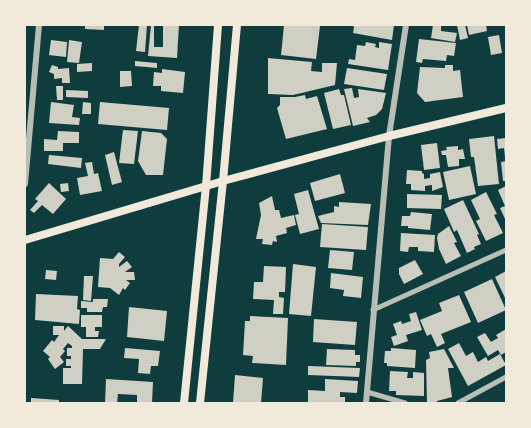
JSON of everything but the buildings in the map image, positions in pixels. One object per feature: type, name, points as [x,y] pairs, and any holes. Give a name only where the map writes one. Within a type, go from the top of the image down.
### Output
[{"type":"main road","points":[[184,403],[206,186],[218,25]]},
{"type":"main road","points":[[200,403],[237,25]]},
{"type":"main road","points":[[25,240],[223,181],[389,136],[506,108]]},
{"type":"street","points":[[25,184],[39,25]]},
{"type":"street","points":[[366,403],[389,136],[406,25]]},
{"type":"street","points":[[373,310],[506,250]]},
{"type":"street","points":[[458,403],[506,377]]},
{"type":"street","points":[[367,392],[406,403]]}]
